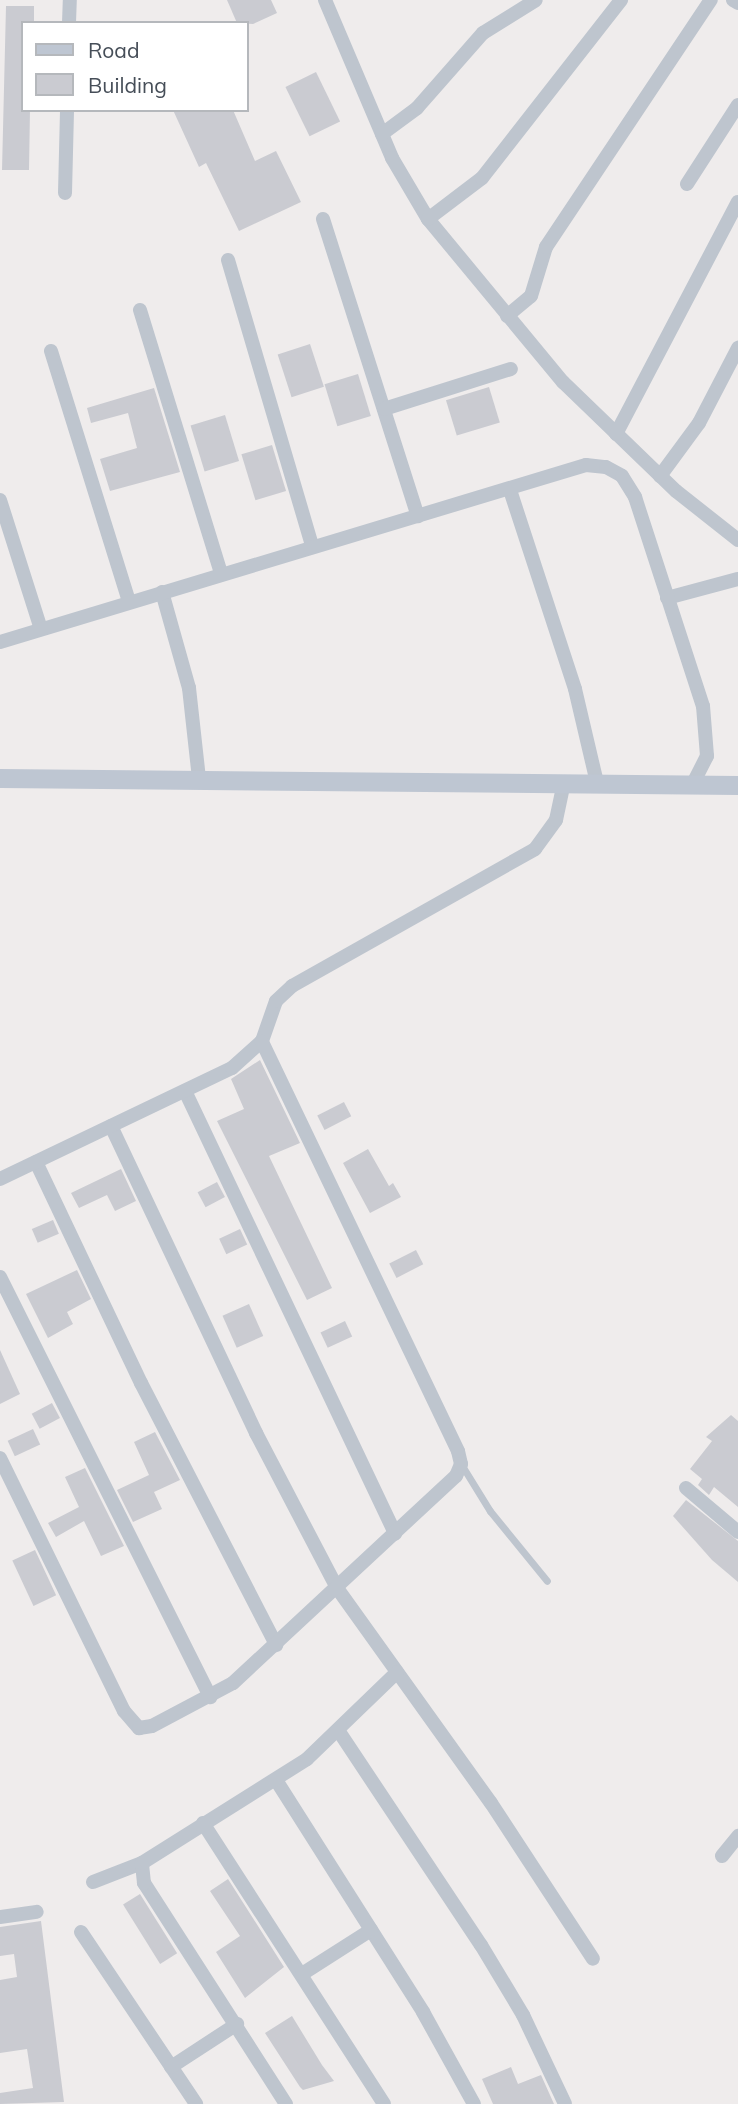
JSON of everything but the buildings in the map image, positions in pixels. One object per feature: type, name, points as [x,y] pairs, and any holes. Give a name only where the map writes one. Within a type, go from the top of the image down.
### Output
[{"type":"street","points":[[69,21],[70,0]]},
{"type":"street","points":[[325,0],[382,134],[428,219],[563,383],[660,476],[738,540]]},
{"type":"street","points":[[382,134],[417,108],[484,33],[536,0]]},
{"type":"street","points":[[428,219],[454,204],[482,178],[621,0]]},
{"type":"street","points":[[507,316],[531,296],[546,247],[711,0]]},
{"type":"street","points":[[733,0],[738,3]]},
{"type":"street","points":[[687,184],[738,105]]},
{"type":"street","points":[[65,193],[67,112]]},
{"type":"street","points":[[616,433],[738,202]]},
{"type":"street","points":[[323,219],[418,516]]},
{"type":"street","points":[[228,260],[312,546]]},
{"type":"street","points":[[140,310],[221,574]]},
{"type":"street","points":[[660,476],[699,423],[738,348]]},
{"type":"street","points":[[51,351],[129,602]]},
{"type":"street","points":[[384,409],[511,369]]},
{"type":"street","points":[[0,642],[586,465],[606,467],[622,476],[635,497],[708,735],[707,756],[692,785]]},
{"type":"street","points":[[510,490],[575,689],[597,783]]},
{"type":"street","points":[[0,500],[41,629]]},
{"type":"street","points":[[667,598],[738,579]]},
{"type":"street","points":[[162,592],[181,646],[198,752],[199,779]]},
{"type":"street","points":[[0,778],[738,785]]},
{"type":"street","points":[[0,1179],[232,1069],[262,1041],[276,1001],[292,985],[535,849],[556,820],[564,783]]},
{"type":"street","points":[[0,1458],[131,1721],[139,1728],[152,1726],[210,1697],[276,1645],[447,1486],[461,1464],[262,1041]]},
{"type":"street","points":[[185,1091],[395,1534]]},
{"type":"street","points":[[111,1126],[256,1433],[337,1588],[491,1803],[593,1959]]},
{"type":"street","points":[[36,1161],[141,1384],[276,1645]]},
{"type":"street","points":[[0,1277],[210,1697]]},
{"type":"street","points":[[686,1488],[738,1532]]},
{"type":"street","points":[[93,1882],[142,1863],[276,1780],[338,1730],[397,1672]]},
{"type":"street","points":[[338,1730],[481,1945],[523,2015],[565,2104]]},
{"type":"street","points":[[276,1780],[371,1930],[474,2104]]},
{"type":"street","points":[[203,1824],[384,2104]]},
{"type":"street","points":[[722,1856],[738,1836]]},
{"type":"street","points":[[142,1863],[144,1883],[286,2104]]},
{"type":"street","points":[[0,1917],[37,1912]]},
{"type":"street","points":[[302,1974],[371,1930]]},
{"type":"street","points":[[81,1932],[196,2104]]},
{"type":"street","points":[[171,2067],[237,2024]]},
{"type":"lane","points":[[461,1464],[490,1511],[547,1581]]}]
